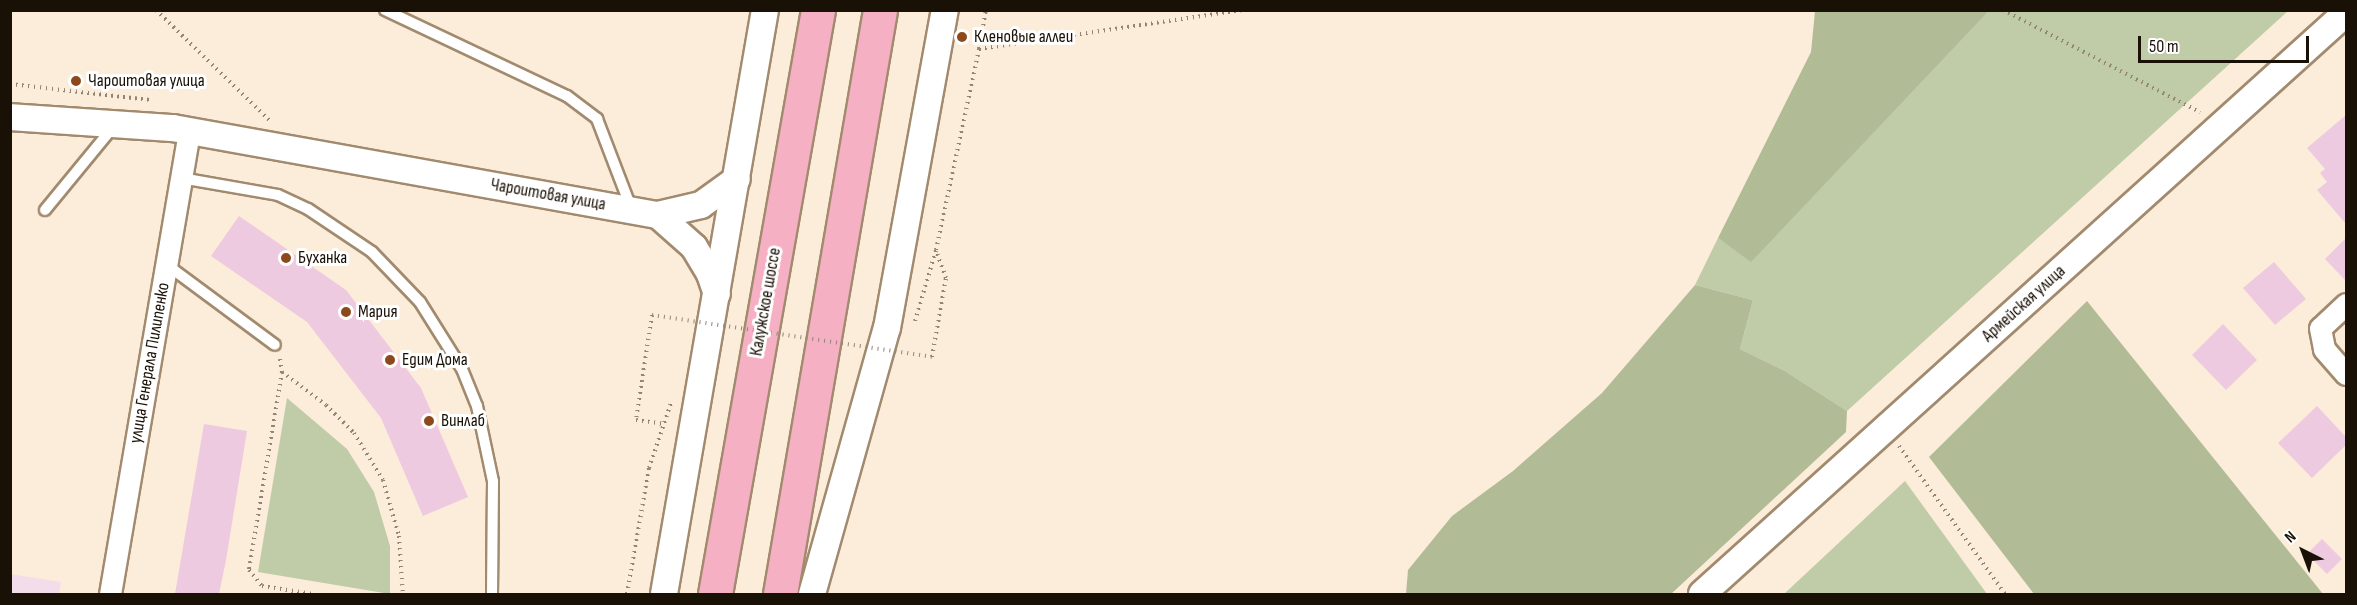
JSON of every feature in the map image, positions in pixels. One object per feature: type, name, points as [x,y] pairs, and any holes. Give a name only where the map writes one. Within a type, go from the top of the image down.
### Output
[{"type":"highway","name":"Калужское шоссе","points":[[715,594],[818,10]]},
{"type":"highway","points":[[780,594],[880,10]]},
{"type":"street","points":[[663,594],[765,10]]},
{"type":"street","points":[[812,594],[887,328],[945,10]]},
{"type":"street","name":"Армейская улица","points":[[1702,594],[2346,13]]},
{"type":"street","name":"Чароитовая улица","points":[[10,117],[118,122],[189,131],[658,215],[701,205],[737,179]]},
{"type":"street","name":"улица Генерала Пилипенко","points":[[110,594],[189,131]]},
{"type":"street","points":[[658,215],[694,247],[710,274],[717,294]]},
{"type":"street","points":[[2346,304],[2320,328],[2325,349],[2346,374]]},
{"type":"lane","points":[[385,10],[567,96],[597,119],[632,210]]},
{"type":"lane","points":[[45,210],[118,122]]},
{"type":"lane","points":[[181,178],[278,195],[308,209],[372,252],[420,302],[462,369],[477,406],[494,481],[492,594]]},
{"type":"lane","points":[[166,265],[274,345]]},
{"type":"path","points":[[156,10],[270,121]]},
{"type":"path","points":[[912,330],[936,250],[986,10]]},
{"type":"path","points":[[979,49],[1244,10]]},
{"type":"path","points":[[2004,10],[2223,124]]},
{"type":"path","points":[[664,424],[636,420],[652,315],[932,357],[946,278],[936,250]]},
{"type":"path","points":[[687,324],[689,313]]},
{"type":"path","points":[[902,365],[908,342]]},
{"type":"path","points":[[313,594],[262,586],[249,570],[282,372],[326,405],[354,434],[383,480],[399,536],[403,594]]},
{"type":"path","points":[[627,594],[649,468],[672,397]]},
{"type":"path","points":[[1886,428],[2005,594]]},
{"type":"shaded area","points":[[10,574],[61,582],[59,594],[11,594]]},
{"type":"green space","points":[[1815,11],[1989,11],[1751,262],[1718,238],[1811,52]]},
{"type":"green space","points":[[1989,11],[2288,11],[1847,411],[1785,371],[1740,349],[1753,300],[1695,285],[1718,238],[1751,261]]},
{"type":"green space","points":[[1695,285],[1753,300],[1740,349],[1785,371],[1847,411],[1846,432],[1671,594],[1406,594],[1408,570],[1452,516],[1513,471],[1602,393]]},
{"type":"green space","points":[[2087,301],[2323,594],[2034,594],[1929,457]]},
{"type":"green space","points":[[287,398],[347,449],[374,492],[390,546],[390,594],[258,572]]},
{"type":"green space","points":[[1905,481],[1987,594],[1784,594]]},
{"type":"building","points":[[2346,115],[2346,224],[2317,190],[2327,182],[2320,173],[2325,169],[2307,148]]},
{"type":"building","points":[[239,216],[346,290],[421,388],[468,497],[423,516],[381,418],[307,322],[211,256]]},
{"type":"building","points":[[2346,238],[2346,281],[2325,259]]},
{"type":"building","points":[[2274,262],[2306,299],[2275,325],[2243,288]]},
{"type":"building","points":[[2223,324],[2257,360],[2226,390],[2192,355]]},
{"type":"building","points":[[2317,406],[2346,437],[2346,445],[2312,478],[2278,443]]},
{"type":"building","points":[[204,424],[247,431],[226,560],[219,594],[175,594]]},
{"type":"building","points":[[2322,539],[2342,559],[2327,574],[2307,554]]},
{"type":"place","name":"Кленовые аллеи","points":[[962,37]]},
{"type":"place","name":"Чароитовая улица","points":[[76,81]]},
{"type":"place","name":"Буханка","points":[[286,258]]},
{"type":"place","name":"Мария","points":[[346,312]]},
{"type":"place","name":"Едим Дома","points":[[390,360]]},
{"type":"place","name":"Винлаб","points":[[429,421]]}]
